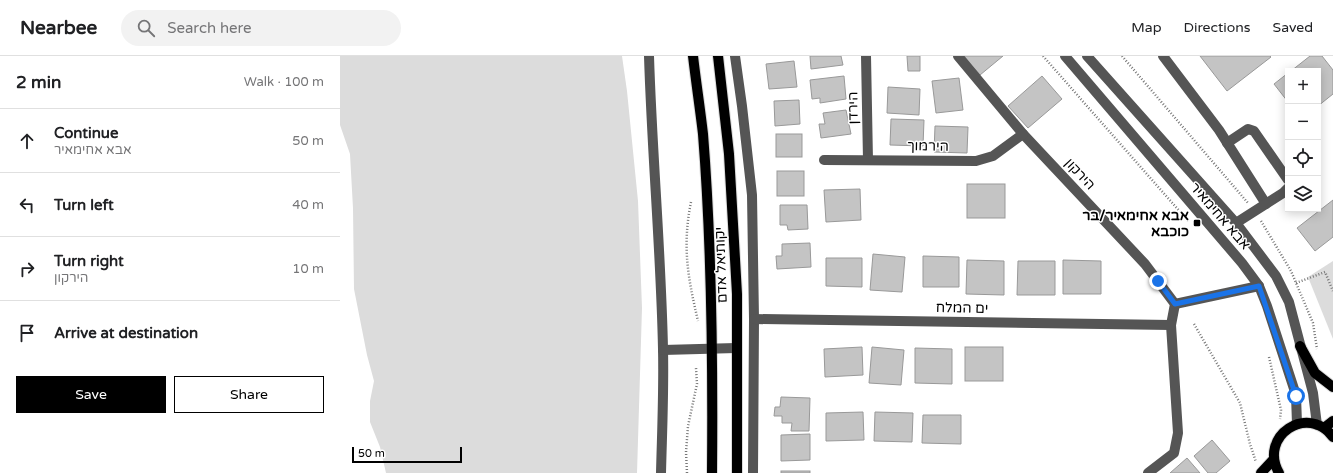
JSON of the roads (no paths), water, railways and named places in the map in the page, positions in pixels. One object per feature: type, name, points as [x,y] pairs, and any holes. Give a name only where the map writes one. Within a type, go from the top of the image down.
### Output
[{"type":"main road","name":"יקותיאל אדם","points":[[693,56],[703,141],[709,243],[712,349],[712,473]]},
{"type":"main road","name":"יקותיאל אדם","points":[[718,56],[729,154],[737,294],[737,473]]},
{"type":"main road","points":[[1300,346],[1315,374],[1333,387]]},
{"type":"main road","points":[[1321,427],[1333,421]]},
{"type":"main road","points":[[1279,473],[1274,459],[1275,446],[1279,437],[1285,430],[1297,424],[1306,423],[1321,427],[1333,437]]},
{"type":"main road","points":[[1259,469],[1274,459]]},
{"type":"street","points":[[649,56],[663,350],[661,473]]},
{"type":"street","points":[[735,56],[752,195],[754,319],[753,473]]},
{"type":"street","name":"הירדן","points":[[866,56],[868,160]]},
{"type":"street","name":"הירקון","points":[[958,56],[1023,134],[1145,264],[1175,304]]},
{"type":"street","name":"אבא אחימאיר","points":[[1065,56],[1242,263],[1259,286],[1296,396],[1297,424]]},
{"type":"street","name":"אבא אחימאיר","points":[[1087,56],[1236,223],[1276,276],[1289,302],[1321,427]]},
{"type":"street","points":[[1163,56],[1219,130],[1266,204]]},
{"type":"street","points":[[1227,143],[1248,129],[1254,132],[1285,176]]},
{"type":"street","name":"הירמוך","points":[[824,160],[976,161],[993,156],[1023,134]]},
{"type":"street","points":[[1236,223],[1285,191]]},
{"type":"street","points":[[1148,473],[1174,453],[1178,433],[1171,325],[1175,304],[1259,286]]},
{"type":"street","name":"ים המלח","points":[[754,319],[1171,325]]},
{"type":"street","points":[[663,350],[736,348]]},
{"type":"place","name":"אבא אחימאיר/בר כוכבא","points":[[1197,223]]}]
